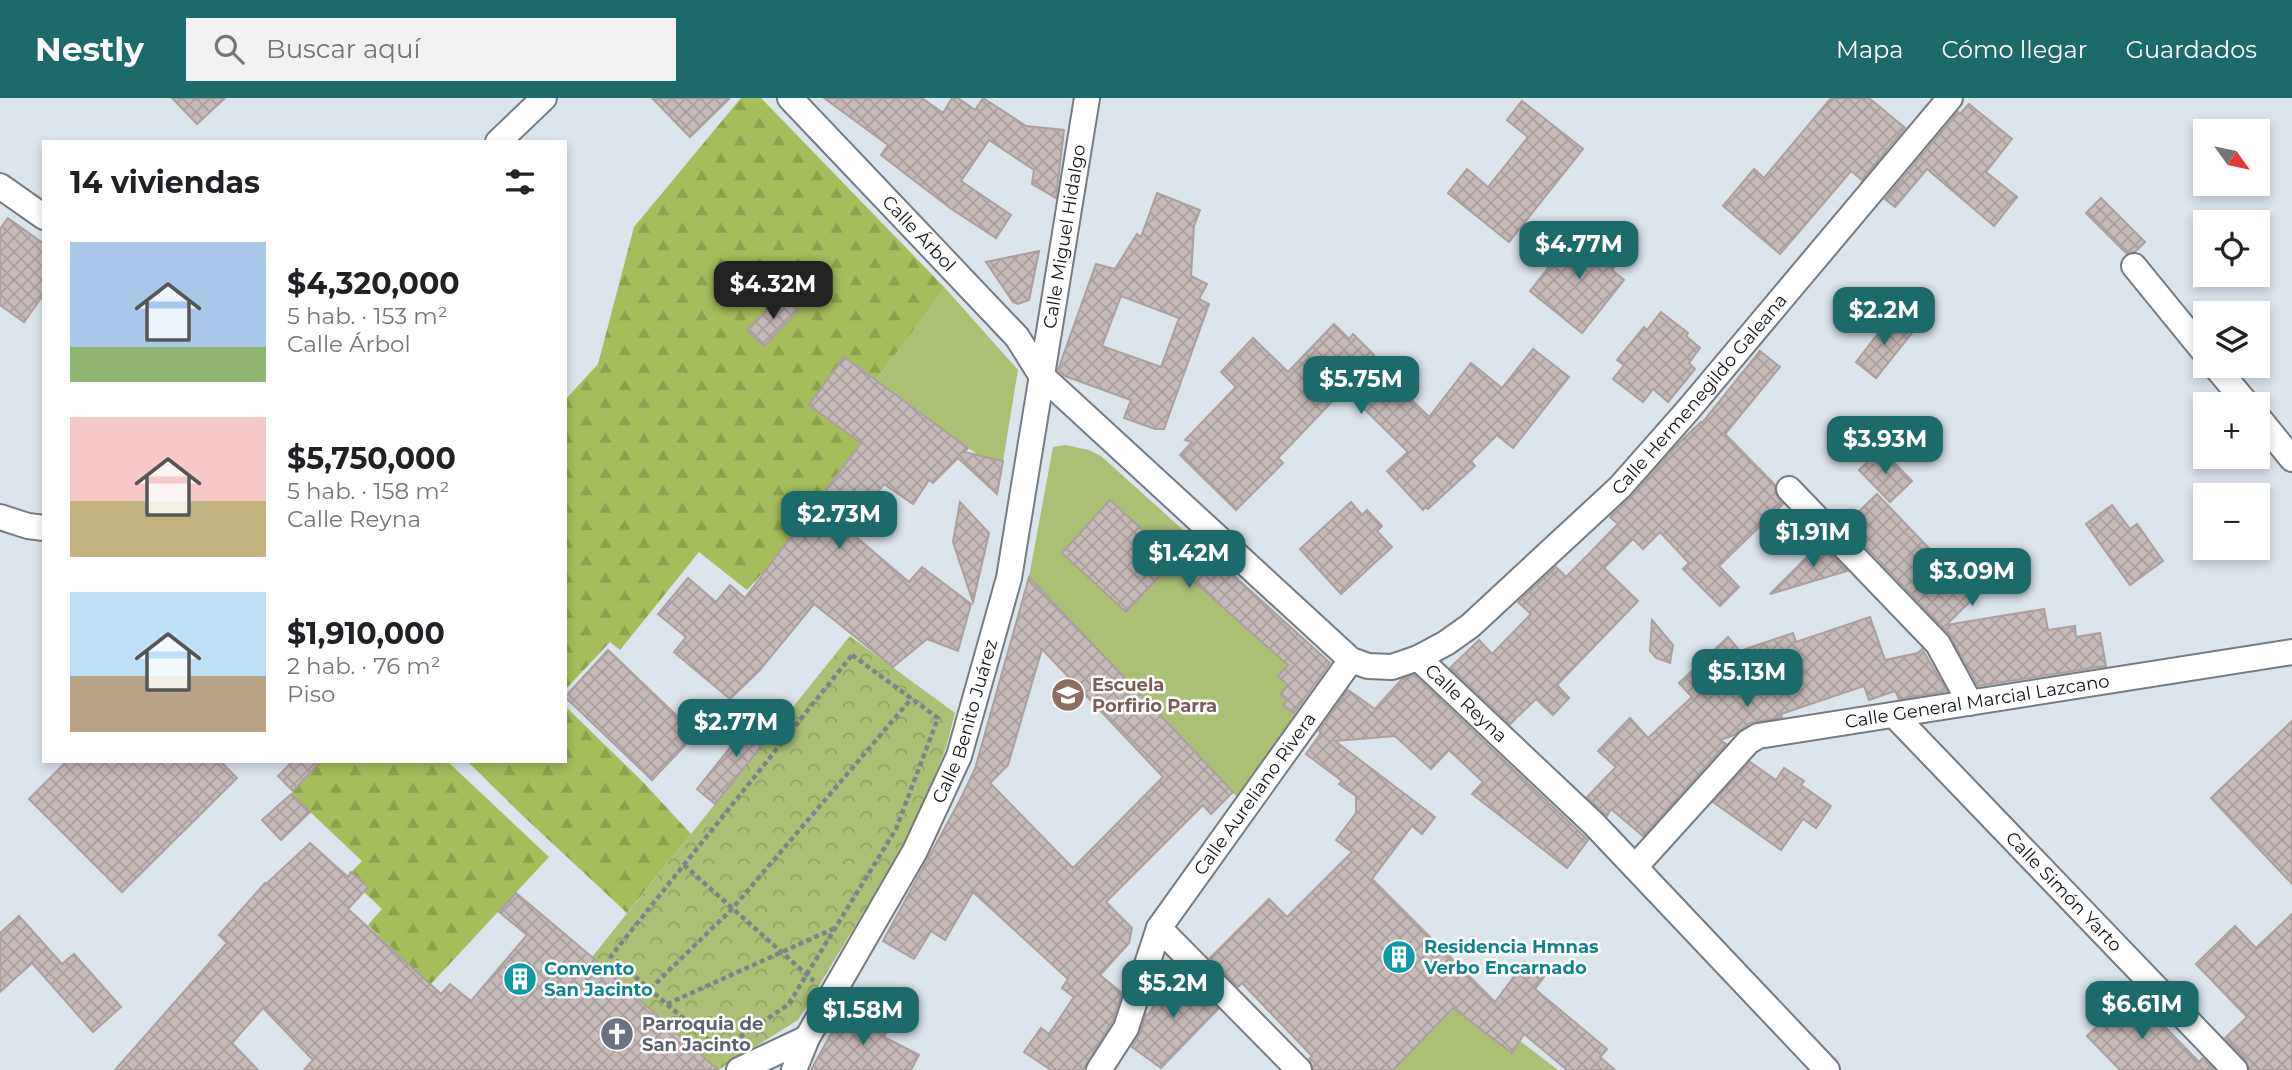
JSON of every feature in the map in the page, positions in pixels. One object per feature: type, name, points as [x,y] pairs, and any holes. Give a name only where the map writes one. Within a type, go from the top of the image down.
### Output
[{"type":"street","points":[[500,140],[544,98]]},
{"type":"street","name":"Calle Árbol","points":[[790,98],[1017,337],[1041,375]]},
{"type":"street","name":"Calle Miguel Hidalgo","points":[[1041,375],[1087,98]]},
{"type":"street","name":"Calle Hermenegildo Galeana","points":[[1418,658],[1470,626],[1620,487],[1950,98]]},
{"type":"street","points":[[0,186],[42,216]]},
{"type":"street","points":[[2134,266],[2193,338]]},
{"type":"street","points":[[1041,375],[1351,660]]},
{"type":"street","name":"Calle Benito Juárez","points":[[794,1070],[807,1038],[915,851],[958,756],[1009,578],[1041,375]]},
{"type":"street","points":[[2225,378],[2237,392]]},
{"type":"street","points":[[2270,432],[2292,459]]},
{"type":"street","points":[[1789,489],[1938,644],[1970,703]]},
{"type":"street","points":[[0,517],[42,528]]},
{"type":"street","name":"Calle Reyna","points":[[1351,660],[1379,668],[1392,667],[1418,658],[1594,824],[1827,1070]]},
{"type":"street","name":"Calle General Marcial Lazcano","points":[[1635,867],[1753,738],[1770,733],[1970,703],[2287,659]]},
{"type":"street","name":"Calle Aureliano Rivera","points":[[1100,1070],[1126,1028],[1159,928],[1351,660]]},
{"type":"street","name":"Calle Simón Yarto","points":[[1894,715],[2235,1070]]},
{"type":"street","points":[[1159,928],[1299,1070]]},
{"type":"street","points":[[739,1070],[807,1038]]},
{"type":"path","points":[[852,655],[938,718],[896,829],[788,1005],[720,1050],[611,956],[684,865],[852,655]]},
{"type":"path","points":[[650,989],[732,909],[912,698]]},
{"type":"path","points":[[684,865],[819,985]]},
{"type":"path","points":[[667,1004],[836,927]]},
{"type":"green space","points":[[741,98],[761,98],[945,288],[876,380],[844,357],[809,404],[861,443],[768,567],[747,590],[699,552],[620,650],[610,642],[567,688],[567,398],[598,364],[634,227]]},
{"type":"green space","points":[[945,288],[1018,370],[1003,461],[978,455],[876,380]]},
{"type":"green space","points":[[1065,445],[1089,450],[1101,456],[1191,537],[1288,665],[1278,676],[1288,685],[1280,694],[1287,700],[1283,705],[1296,715],[1237,797],[1029,577],[1053,447]]},
{"type":"green space","points":[[850,636],[955,713],[945,751],[908,839],[798,1020],[718,1070],[592,957]]},
{"type":"green space","points":[[567,708],[643,782],[691,834],[627,913],[469,763],[567,763]]},
{"type":"green space","points":[[319,763],[449,763],[549,857],[402,1015],[375,1015],[416,971],[368,925],[382,909],[364,892],[368,887],[351,872],[362,861],[291,794]]},
{"type":"green space","points":[[1455,1007],[1520,1041],[1558,1070],[1393,1070]]},
{"type":"building","points":[[172,98],[225,98],[197,124]]},
{"type":"building","points":[[652,98],[730,98],[690,137]]},
{"type":"building","points":[[824,98],[922,98],[943,113],[952,98],[958,98],[975,110],[983,98],[1026,126],[1064,130],[1056,198],[1032,184],[1034,170],[989,140],[961,181],[1011,215],[996,238],[950,208],[881,155],[888,145]]},
{"type":"building","points":[[1831,98],[1869,98],[1905,128],[1862,180],[1851,171],[1780,254],[1723,206],[1754,169],[1764,178]]},
{"type":"building","points":[[1522,101],[1583,149],[1509,242],[1448,193],[1467,169],[1488,187],[1528,137],[1507,120]]},
{"type":"building","points":[[1969,104],[2012,139],[1986,172],[2017,197],[1994,226],[1927,169],[1895,207],[1885,199],[1958,112],[1960,114]]},
{"type":"building","points":[[1157,193],[1200,210],[1194,226],[1191,276],[1207,284],[1199,299],[1209,304],[1164,429],[1155,429],[1124,418],[1131,400],[1065,376],[1058,370],[1096,264],[1115,269],[1137,234],[1141,237]],"holes":[[[1121,296],[1179,318],[1161,367],[1102,346]]]},
{"type":"building","points":[[2101,198],[2145,242],[2135,252],[2127,254],[2086,213]]},
{"type":"building","points":[[8,218],[42,243],[42,297],[24,322],[0,305],[0,229]]},
{"type":"building","points":[[1579,229],[1619,261],[1612,270],[1624,280],[1582,333],[1530,291]]},
{"type":"building","points":[[1039,251],[1029,300],[1018,304],[1013,302],[986,262]]},
{"type":"building","points":[[782,295],[798,311],[764,346],[747,330]]},
{"type":"building","points":[[1661,312],[1688,333],[1686,336],[1700,348],[1689,363],[1695,369],[1668,402],[1653,389],[1643,402],[1613,379],[1624,365],[1617,360],[1644,327],[1647,330]]},
{"type":"building","points":[[1891,317],[1912,333],[1876,378],[1856,362]]},
{"type":"building","points":[[1334,324],[1349,339],[1353,334],[1374,355],[1370,359],[1429,417],[1471,363],[1502,388],[1533,349],[1569,377],[1513,448],[1497,435],[1471,461],[1475,466],[1428,509],[1425,507],[1423,510],[1387,471],[1408,452],[1344,389],[1278,458],[1283,463],[1236,510],[1180,455],[1192,442],[1185,440],[1236,387],[1221,372],[1253,338],[1288,372]]},
{"type":"building","points":[[1760,351],[1780,367],[1725,434],[1775,485],[1775,493],[1783,504],[1719,566],[1739,587],[1720,606],[1683,569],[1689,563],[1660,532],[1643,549],[1633,539],[1604,568],[1638,601],[1557,685],[1569,698],[1553,715],[1536,699],[1510,724],[1450,668],[1479,640],[1492,654],[1531,614],[1518,602],[1556,567],[1566,577],[1618,524],[1610,517],[1677,445],[1702,423]]},
{"type":"building","points":[[844,357],[968,448],[964,452],[1003,461],[997,494],[958,458],[933,483],[929,480],[913,504],[884,484],[849,531],[909,582],[922,567],[971,604],[958,651],[927,639],[893,667],[814,604],[759,671],[730,699],[674,652],[686,637],[658,614],[688,578],[716,602],[730,585],[745,598],[861,443],[809,405]]},
{"type":"building","points":[[1881,449],[1912,481],[1890,502],[1859,470]]},
{"type":"building","points":[[1877,494],[1942,562],[1950,554],[1983,589],[1946,625],[2044,609],[2048,630],[2075,626],[2076,637],[2100,633],[2106,666],[1978,686],[1949,634],[1845,525]]},
{"type":"building","points":[[1110,500],[1173,558],[1191,537],[1330,663],[1294,713],[1283,705],[1287,700],[1280,694],[1288,685],[1278,676],[1288,665],[1172,562],[1126,612],[1062,553]]},
{"type":"building","points":[[960,502],[989,533],[973,602],[953,542]]},
{"type":"building","points":[[1351,502],[1362,515],[1367,510],[1382,526],[1377,531],[1392,547],[1341,594],[1300,549]]},
{"type":"building","points":[[2112,505],[2130,529],[2137,524],[2163,561],[2130,585],[2086,524]]},
{"type":"building","points":[[1821,543],[1847,571],[1770,594]]},
{"type":"building","points":[[1029,577],[1233,792],[1211,814],[1203,805],[1106,902],[1132,928],[1129,943],[1100,975],[1122,993],[1112,1022],[1083,1070],[1051,1070],[1024,1052],[1041,1028],[1049,1034],[1074,997],[1062,988],[1068,979],[973,892],[945,940],[931,931],[914,959],[883,941],[975,769]],"holes":[[[1042,649],[1163,777],[1073,868],[990,783],[1008,765]]]},
{"type":"building","points":[[1870,617],[1885,660],[1918,653],[1922,649],[1947,691],[1899,699],[1895,691],[1869,700],[1864,686],[1781,714],[1782,717],[1750,723],[1734,735],[1720,740],[1726,744],[1643,836],[1611,809],[1607,816],[1587,797],[1616,767],[1598,751],[1630,718],[1648,738],[1692,697],[1679,683],[1728,637],[1740,651],[1793,633],[1796,642]]},
{"type":"building","points":[[1652,620],[1673,645],[1670,663],[1656,658],[1650,651]]},
{"type":"building","points":[[608,650],[696,734],[652,780],[567,699],[567,695]]},
{"type":"building","points":[[1414,675],[1588,840],[1567,868],[1472,794],[1483,782],[1449,750],[1431,769],[1395,736],[1335,741],[1435,817],[1422,834],[1412,826],[1372,879],[1495,1002],[1525,962],[1544,977],[1535,989],[1607,1049],[1600,1057],[1615,1070],[1567,1070],[1524,1034],[1512,1053],[1453,1008],[1393,1070],[1313,1070],[1309,1059],[1312,1056],[1242,983],[1238,987],[1210,958],[1269,899],[1287,917],[1352,852],[1336,840],[1356,813],[1356,796],[1339,784],[1342,781],[1306,754],[1348,690],[1375,709],[1402,679]]},
{"type":"building","points":[[757,714],[775,729],[715,804],[697,789]]},
{"type":"building","points":[[2292,721],[2292,884],[2211,798]]},
{"type":"building","points":[[1750,762],[1776,780],[1784,768],[1804,781],[1801,785],[1831,806],[1816,828],[1803,819],[1781,850],[1713,802]]},
{"type":"building","points":[[65,763],[222,763],[237,778],[122,892],[29,799]]},
{"type":"building","points":[[291,763],[319,763],[293,791],[278,776]]},
{"type":"building","points":[[291,794],[310,812],[281,840],[262,820]]},
{"type":"building","points":[[310,843],[348,877],[351,872],[368,887],[348,909],[441,994],[450,984],[471,1001],[527,935],[499,912],[516,893],[718,1070],[304,1070],[313,1060],[263,1008],[232,1043],[258,1070],[115,1070],[227,943],[219,935],[265,883]]},
{"type":"building","points":[[2292,914],[2292,1070],[2249,1070],[2246,1060],[2225,1038],[2247,1017],[2196,964],[2235,926],[2256,948]]},
{"type":"building","points":[[19,916],[62,964],[74,954],[121,1007],[93,1032],[32,963],[0,992],[0,933]]},
{"type":"building","points":[[1179,969],[1218,1009],[1161,1068],[1132,1047],[1146,1014],[1148,1015]]},
{"type":"building","points":[[2132,993],[2199,1062],[2203,1058],[2214,1070],[2120,1070],[2087,1036]]},
{"type":"building","points":[[846,1007],[889,1027],[884,1037],[919,1055],[911,1070],[811,1070]]},
{"type":"place","name":"Escuela Porfirio Parra","points":[[1068,695]]},
{"type":"place","name":"Residencia Hmnas Verbo Encarnado","points":[[1399,957]]},
{"type":"place","name":"Convento San Jacinto","points":[[520,979]]},
{"type":"place","name":"Parroquia de San Jacinto","points":[[617,1034]]}]
